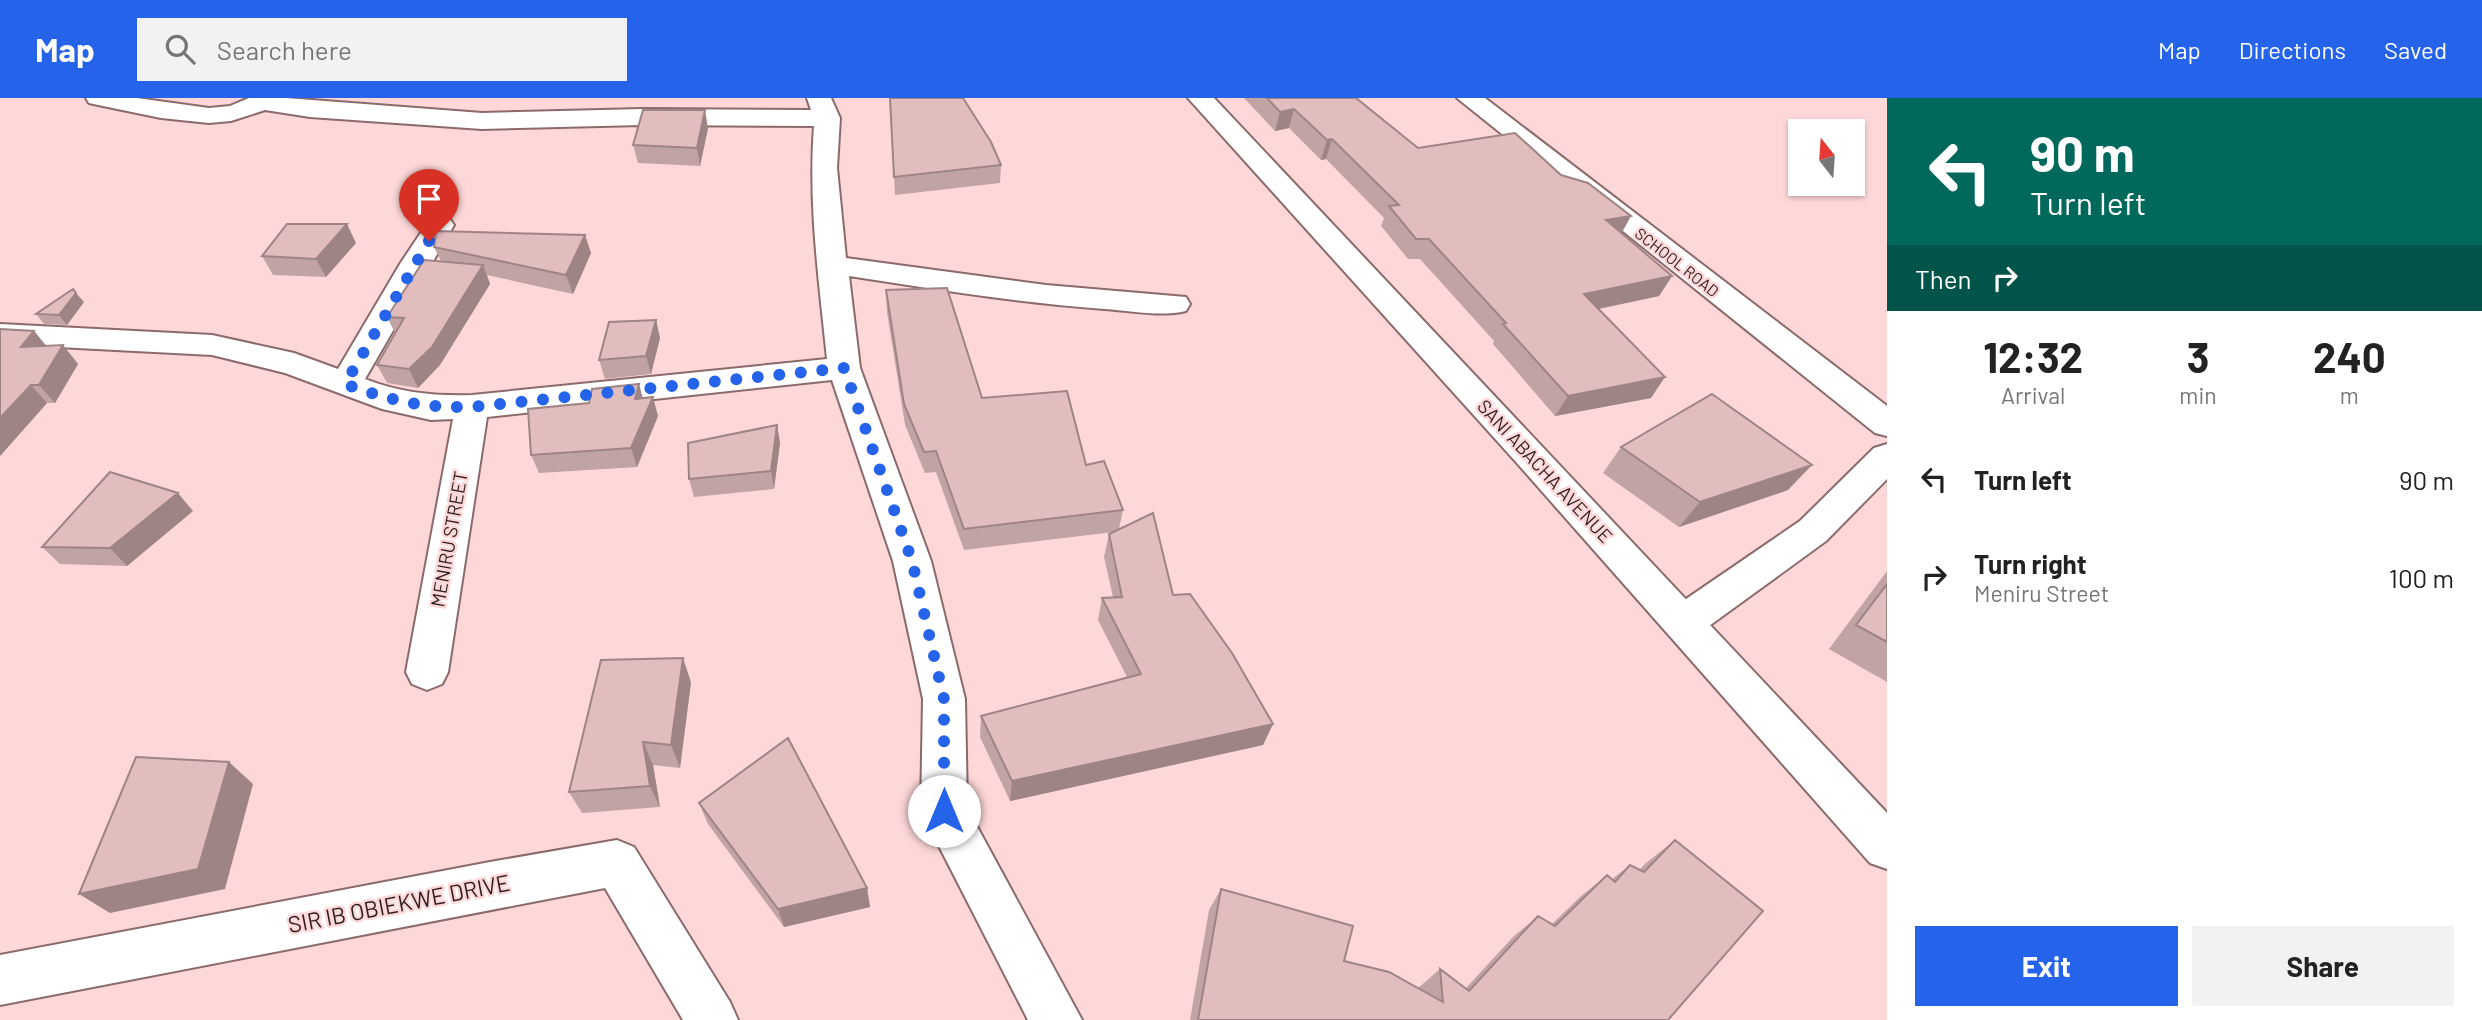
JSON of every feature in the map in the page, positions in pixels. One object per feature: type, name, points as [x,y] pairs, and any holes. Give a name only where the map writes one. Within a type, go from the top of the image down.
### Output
[{"type":"street","points":[[98,98],[208,116],[235,114],[264,100],[310,110],[482,121],[823,108],[824,167],[844,368],[912,561],[944,699],[944,811],[1056,1020]]},
{"type":"street","name":"SANI ABACHA AVENUE","points":[[1200,98],[1684,622],[1887,847]]},
{"type":"street","name":"SCHOOL ROAD","points":[[1472,99],[1887,424]]},
{"type":"street","points":[[345,384],[370,345],[418,256],[440,225]]},
{"type":"street","points":[[833,265],[1118,302],[1175,304]]},
{"type":"street","points":[[0,334],[212,345],[294,364],[382,398],[431,408],[472,407],[844,368]]},
{"type":"street","name":"MENIRU STREET","points":[[427,671],[472,407]]},
{"type":"street","points":[[1684,622],[1813,531],[1887,457]]},
{"type":"street","name":"SIR IB OBIEKWE DRIVE","points":[[0,980],[617,863],[712,1020]]},
{"type":"building","points":[[890,98],[963,98],[991,142],[1001,165],[894,177]]},
{"type":"building","points":[[1267,98],[1356,98],[1418,148],[1515,133],[1561,175],[1588,183],[1631,216],[1606,220],[1672,276],[1584,294],[1665,377],[1568,396],[1429,239],[1416,239],[1389,206],[1399,205],[1332,139],[1327,140],[1294,109],[1280,112]]},
{"type":"building","points":[[643,110],[705,110],[697,148],[633,145]]},
{"type":"building","points":[[287,224],[347,224],[316,259],[262,256]]},
{"type":"building","points":[[436,231],[585,235],[566,275],[434,247]]},
{"type":"building","points":[[424,260],[483,265],[432,347],[409,369],[377,365],[404,318],[387,317]]},
{"type":"building","points":[[947,288],[982,398],[1067,391],[1086,465],[1104,461],[1123,510],[964,529],[936,451],[924,452],[904,404],[886,290]]},
{"type":"building","points":[[73,289],[76,293],[59,315],[36,314]]},
{"type":"building","points":[[656,320],[646,356],[599,360],[609,322]]},
{"type":"building","points":[[0,329],[34,331],[21,347],[63,345],[39,385],[31,385],[0,418]]},
{"type":"building","points":[[639,384],[635,399],[653,397],[631,448],[531,455],[528,409],[589,403],[592,389]]},
{"type":"building","points":[[1712,394],[1812,465],[1700,502],[1621,447]]},
{"type":"building","points":[[777,425],[771,471],[689,479],[688,443]]},
{"type":"building","points":[[110,472],[178,493],[110,548],[42,547]]},
{"type":"building","points":[[1153,513],[1173,595],[1190,594],[1232,653],[1273,724],[1012,781],[981,716],[1141,674],[1102,598],[1122,597],[1109,534]]},
{"type":"building","points":[[1887,584],[1887,642],[1856,625]]},
{"type":"building","points":[[683,658],[671,745],[643,742],[650,786],[569,792],[601,660]]},
{"type":"building","points":[[788,738],[867,888],[778,909],[699,803]]},
{"type":"building","points":[[136,757],[229,762],[198,869],[79,894]]},
{"type":"building","points":[[1675,840],[1763,911],[1668,1020],[1198,1020],[1221,889],[1353,926],[1344,961],[1389,972],[1443,1002],[1440,969],[1469,991],[1538,916],[1555,926],[1607,875],[1615,882],[1630,865],[1644,872]]},
{"type":"route","points":[[429,241],[345,384],[382,398],[431,408],[472,407],[844,368],[912,561],[944,699],[944,811]]}]
